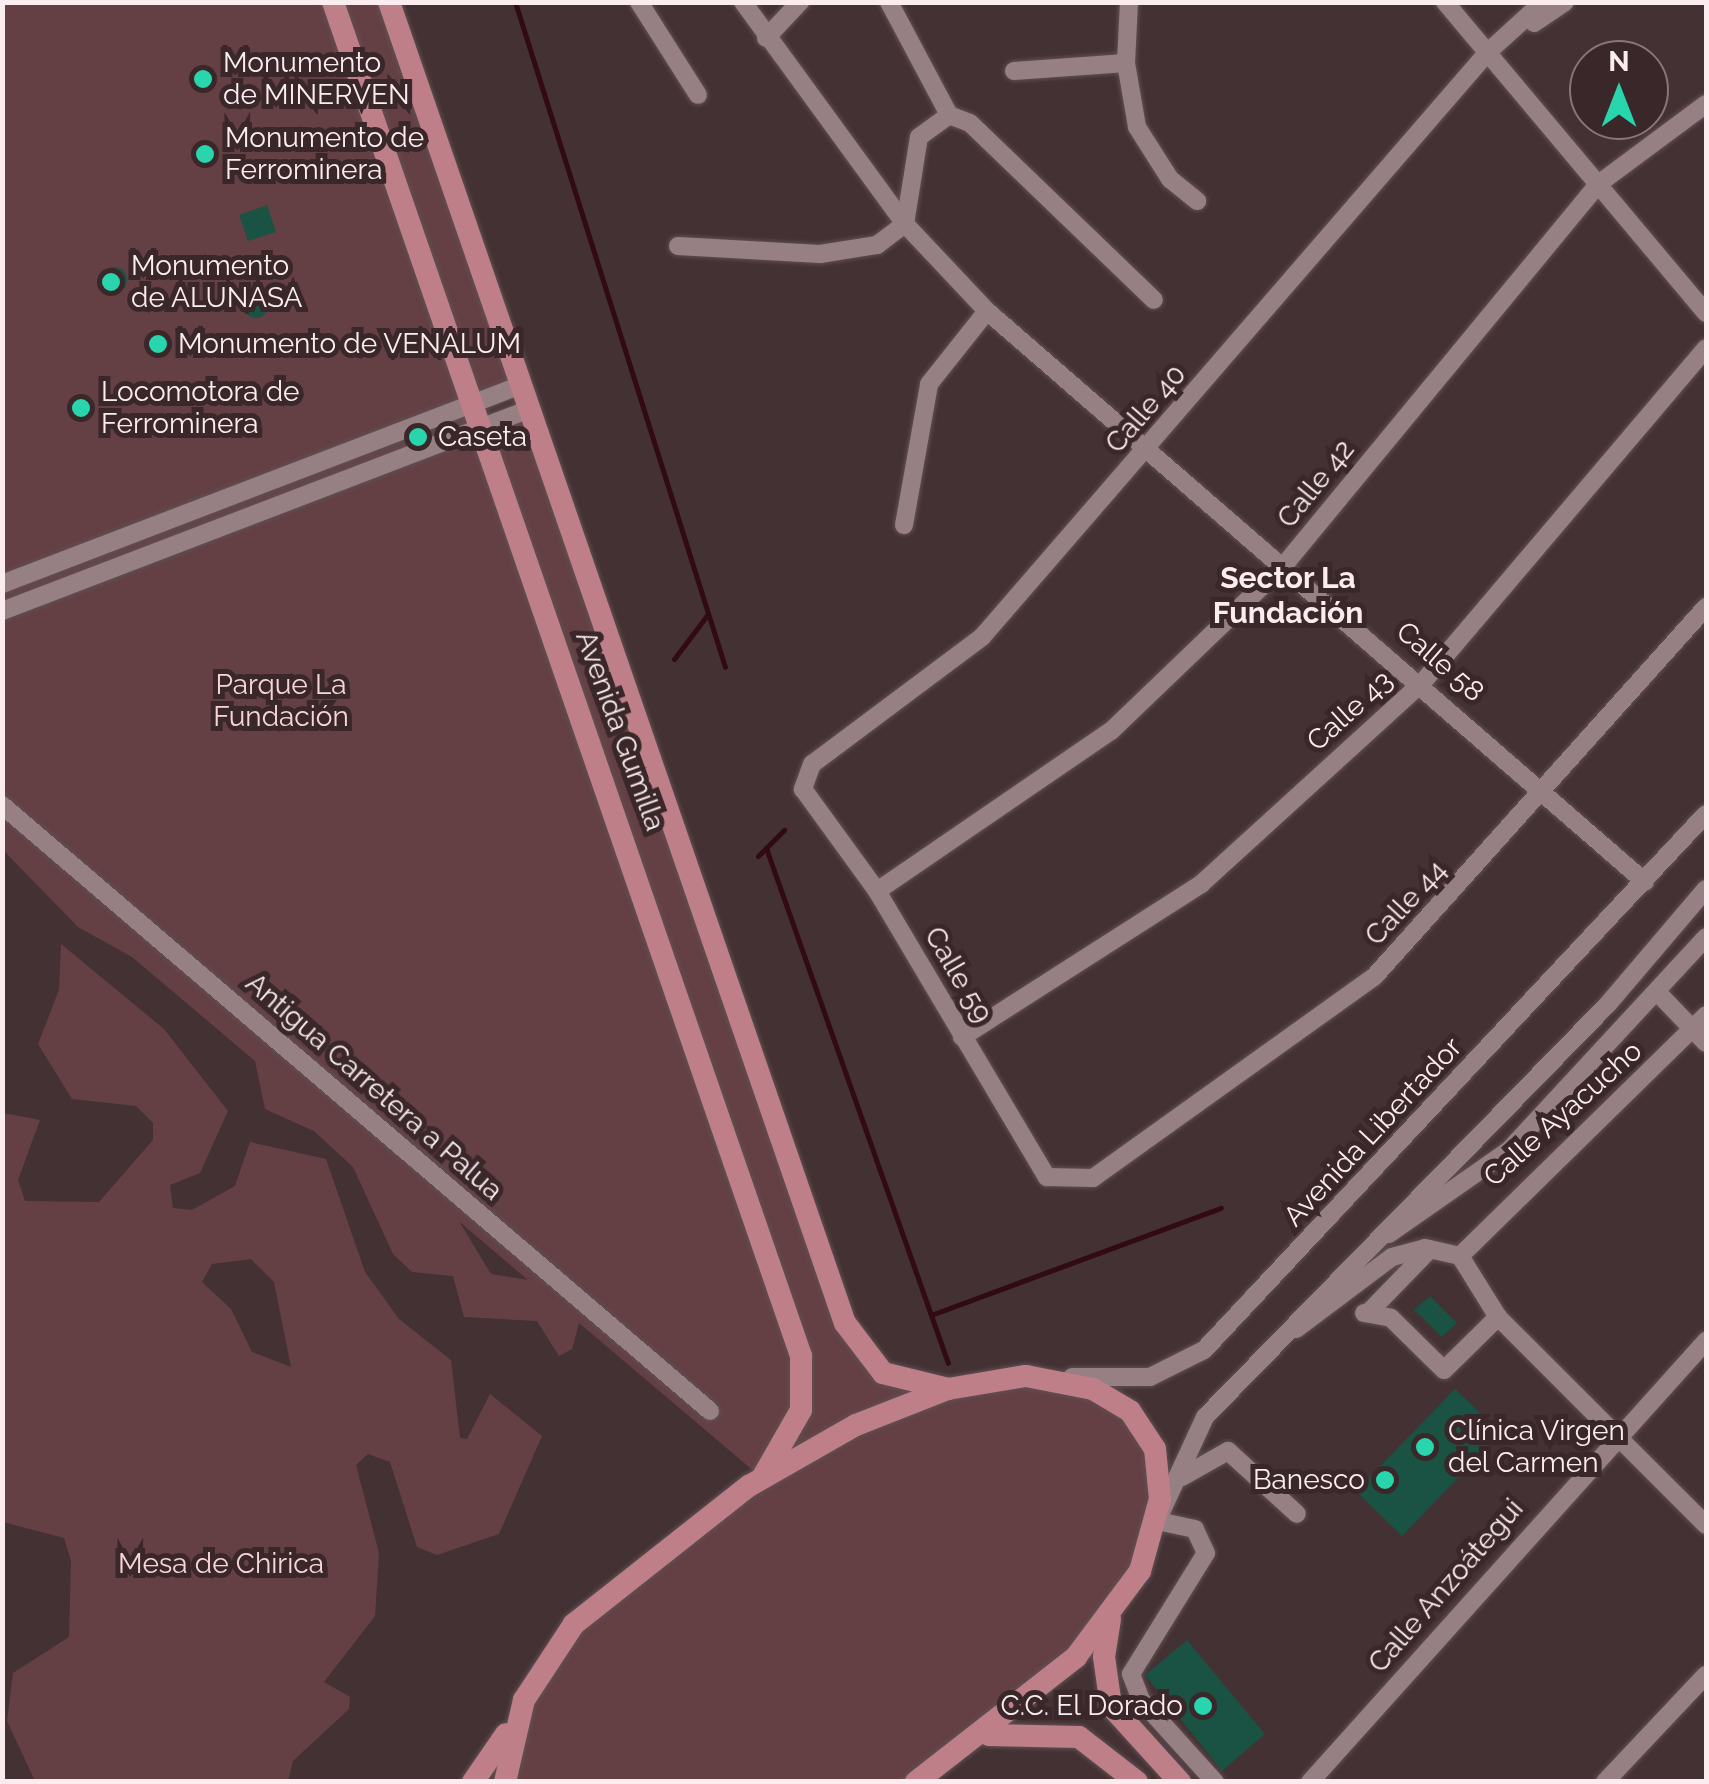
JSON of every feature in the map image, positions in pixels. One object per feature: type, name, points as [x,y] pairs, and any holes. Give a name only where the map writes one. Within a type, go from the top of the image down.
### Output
[{"type":"main road","name":"Avenida Gumilla","points":[[333,2],[801,1356],[801,1410],[762,1478]]},
{"type":"main road","name":"Avenida Gumilla","points":[[389,2],[845,1323],[884,1374],[948,1389]]},
{"type":"main road","points":[[473,1782],[524,1700],[599,1598],[762,1478],[856,1425],[948,1389],[1026,1376],[1093,1389],[1140,1422],[1159,1464],[1156,1521],[1110,1618],[1104,1657],[1112,1706],[1180,1782]]},
{"type":"main road","points":[[916,1782],[985,1736],[1110,1618]]},
{"type":"main road","points":[[505,1782],[524,1700]]},
{"type":"main road","points":[[985,1736],[1029,1729],[1079,1736],[1137,1782]]},
{"type":"street","points":[[639,2],[698,95]]},
{"type":"street","name":"Calle 58","points":[[743,2],[905,224],[986,311],[1150,446],[1645,882]]},
{"type":"street","points":[[766,38],[800,2]]},
{"type":"street","points":[[889,2],[949,115],[970,123],[1154,300]]},
{"type":"street","points":[[1129,2],[1126,63],[1137,126],[1170,179],[1197,201]]},
{"type":"street","points":[[1446,2],[1706,314]]},
{"type":"street","points":[[1487,54],[1543,2]]},
{"type":"street","points":[[1487,54],[1565,2]]},
{"type":"street","name":"Calle 40","points":[[812,764],[982,637],[1487,54]]},
{"type":"street","points":[[1014,71],[1126,63]]},
{"type":"street","name":"Calle 42","points":[[877,891],[1112,731],[1285,564],[1597,185],[1706,104]]},
{"type":"street","points":[[678,246],[832,253],[877,246],[905,224],[919,137],[949,115]]},
{"type":"street","points":[[904,525],[928,384],[986,311]]},
{"type":"street","name":"Calle 43","points":[[962,1037],[1201,884],[1422,683],[1706,348]]},
{"type":"street","points":[[2,584],[521,385]]},
{"type":"street","points":[[2,611],[530,409]]},
{"type":"street","name":"Calle 44","points":[[1093,1178],[1374,978],[1545,794],[1706,607]]},
{"type":"street","name":"Calle 59","points":[[812,764],[803,789],[877,891],[1047,1177],[1093,1178]]},
{"type":"street","name":"Antigua Carretera a Palua","points":[[2,805],[710,1411]]},
{"type":"street","name":"Avenida Libertador","points":[[1026,1376],[1150,1377],[1192,1361],[1706,814]]},
{"type":"street","points":[[1216,1782],[1132,1688],[1138,1660],[1206,1554],[1196,1529],[1156,1521],[1214,1404],[1608,1004],[1706,889]]},
{"type":"street","points":[[1367,1248],[1510,1150],[1706,937]]},
{"type":"street","points":[[1658,993],[1702,1029]]},
{"type":"street","name":"Calle Ayacucho","points":[[1460,1256],[1702,1029]]},
{"type":"street","points":[[1262,1351],[1392,1258],[1430,1250],[1460,1256],[1498,1318],[1618,1433],[1706,1525]]},
{"type":"street","points":[[1430,1250],[1367,1312],[1391,1318],[1444,1370],[1498,1318]]},
{"type":"street","name":"Calle Anzoátegui","points":[[1310,1782],[1618,1433],[1706,1341]]},
{"type":"street","points":[[1175,1482],[1228,1451],[1297,1514]]},
{"type":"street","points":[[1605,1782],[1706,1675]]},
{"type":"green space","name":"Parque La Fundación","points":[[3,3],[333,3],[804,1381],[762,1478],[579,1323],[572,1349],[559,1356],[537,1321],[464,1317],[453,1276],[412,1272],[393,1254],[353,1167],[314,1131],[265,1109],[255,1061],[132,957],[78,927],[3,850]],"holes":[[[460,1223],[528,1280],[491,1274]]]},
{"type":"green space","points":[[336,3],[386,3],[519,384],[473,402]]},
{"type":"green space","points":[[529,411],[848,1342],[931,1390],[786,1459],[807,1395],[483,428]]},
{"type":"green space","name":"Mesa de Chirica","points":[[61,944],[164,1029],[228,1111],[200,1173],[170,1185],[173,1208],[192,1210],[235,1186],[250,1142],[326,1159],[365,1272],[399,1319],[451,1360],[460,1438],[467,1439],[490,1394],[542,1436],[499,1534],[437,1555],[417,1547],[390,1462],[368,1454],[356,1465],[379,1553],[375,1616],[324,1682],[350,1697],[349,1709],[293,1761],[288,1781],[35,1781],[7,1721],[13,1673],[69,1637],[71,1561],[64,1538],[3,1522],[3,1113],[40,1120],[18,1180],[25,1201],[99,1202],[153,1140],[153,1123],[136,1106],[72,1099],[38,1044],[59,990]],"holes":[[[251,1259],[274,1282],[291,1367],[252,1352],[231,1309],[202,1282],[212,1264]]]},
{"type":"green space","points":[[1010,1382],[1114,1405],[1154,1465],[1145,1545],[1096,1627],[906,1781],[510,1782],[518,1730],[559,1651],[686,1535],[879,1420]]},
{"type":"building","points":[[267,205],[276,232],[248,241],[239,215]]},
{"type":"building","points":[[114,267],[123,271],[127,280],[123,289],[114,293],[105,289],[101,280],[105,271]]},
{"type":"building","points":[[256,294],[268,306],[256,318],[244,306]]},
{"type":"building","points":[[1430,1296],[1457,1323],[1442,1337],[1414,1310]]},
{"type":"building","points":[[1455,1389],[1501,1433],[1402,1536],[1356,1491]]},
{"type":"building","name":"C.C. El Dorado","points":[[1187,1640],[1265,1734],[1222,1771],[1145,1675]]},
{"type":"waterway","points":[[515,2],[725,667]]},
{"type":"waterway","points":[[674,659],[708,614]]},
{"type":"waterway","points":[[758,856],[784,830]]},
{"type":"waterway","points":[[766,848],[948,1363]]},
{"type":"waterway","points":[[931,1315],[1221,1208]]},
{"type":"place","name":"Monumento de MINERVEN","points":[[203,79]]},
{"type":"place","name":"Monumento de Ferrominera","points":[[205,154]]},
{"type":"place","name":"Monumento de ALUNASA","points":[[111,282]]},
{"type":"place","name":"Monumento de VENALUM","points":[[158,344]]},
{"type":"place","name":"Locomotora de Ferrominera","points":[[81,408]]},
{"type":"place","name":"Caseta","points":[[418,437]]},
{"type":"place","name":"Clínica Virgen del Carmen","points":[[1425,1447]]},
{"type":"place","name":"Banesco","points":[[1385,1480]]},
{"type":"place","name":"C.C. El Dorado","points":[[1203,1706]]},
{"type":"district","name":"Sector La Fundación","points":[[1288,595]]}]
